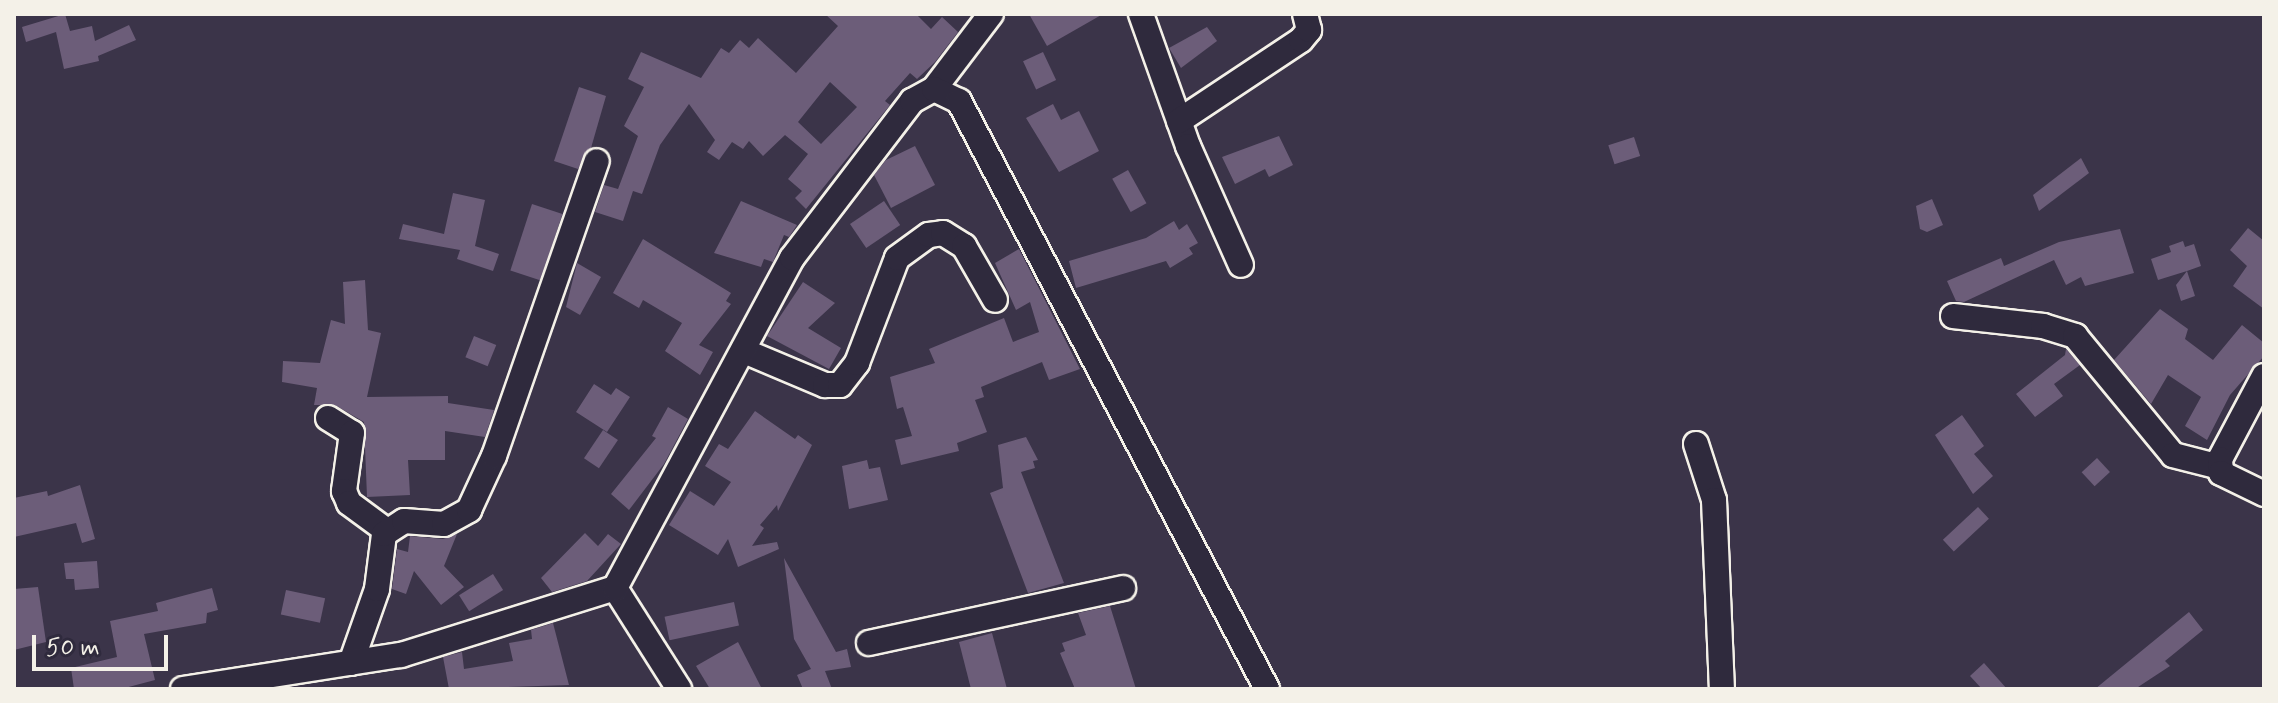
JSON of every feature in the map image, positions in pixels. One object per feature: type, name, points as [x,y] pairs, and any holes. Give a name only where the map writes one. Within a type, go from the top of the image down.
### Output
[{"type":"street","points":[[183,689],[401,655],[615,588],[792,258],[829,205],[912,101],[934,89],[991,14]]},
{"type":"street","points":[[1141,14],[1179,121],[1241,265]]},
{"type":"street","points":[[1179,121],[1301,40],[1309,30],[1305,14]]},
{"type":"street","points":[[934,89],[959,101],[1267,689]]},
{"type":"street","points":[[351,663],[377,589],[387,531],[404,521],[444,524],[469,510],[494,456],[597,161]]},
{"type":"street","points":[[744,351],[825,385],[840,385],[857,363],[897,258],[929,235],[943,233],[964,246],[995,300]]},
{"type":"street","points":[[1953,316],[2063,329],[2075,336],[2173,455],[2220,467],[2234,482],[2264,494]]},
{"type":"street","points":[[2220,467],[2220,459],[2264,376]]},
{"type":"street","points":[[328,418],[352,433],[344,491],[349,503],[387,531]]},
{"type":"street","points":[[1696,444],[1714,500],[1722,689]]},
{"type":"street","points":[[615,588],[679,689]]},
{"type":"street","points":[[869,643],[1123,588]]},
{"type":"building","points":[[65,14],[70,31],[92,26],[95,41],[129,25],[136,40],[98,56],[99,61],[64,69],[56,32],[26,42],[22,27]]},
{"type":"building","points":[[825,14],[916,14],[931,29],[942,17],[958,32],[935,62],[917,79],[910,73],[885,101],[890,105],[806,209],[795,198],[802,191],[788,179],[808,154],[785,135],[763,156],[749,141],[743,149],[732,142],[719,160],[707,152],[715,140],[689,104],[660,145],[642,194],[633,191],[623,221],[595,212],[604,185],[618,189],[638,136],[624,126],[644,87],[628,79],[641,52],[701,78],[721,48],[729,53],[740,40],[749,48],[758,38],[796,73],[838,26]],"holes":[[[830,82],[857,107],[821,144],[798,122]]]},
{"type":"building","points":[[1029,14],[1103,14],[1047,46]]},
{"type":"building","points":[[1207,27],[1217,41],[1181,68],[1169,48]]},
{"type":"building","points":[[1043,52],[1056,80],[1036,89],[1023,61]]},
{"type":"building","points":[[579,87],[606,96],[591,148],[578,169],[554,161]]},
{"type":"building","points":[[1053,104],[1061,120],[1079,111],[1099,151],[1059,172],[1026,118]]},
{"type":"building","points":[[1279,136],[1293,165],[1269,177],[1265,169],[1235,184],[1222,157]]},
{"type":"building","points":[[1634,137],[1640,156],[1615,164],[1608,145]]},
{"type":"building","points":[[915,146],[935,185],[891,208],[874,175],[886,160]]},
{"type":"building","points":[[2081,158],[2089,173],[2039,211],[2033,195]]},
{"type":"building","points":[[1128,170],[1146,203],[1131,212],[1112,179]]},
{"type":"building","points":[[453,193],[485,200],[475,246],[499,254],[493,271],[457,259],[460,250],[399,239],[403,224],[444,234]]},
{"type":"building","points":[[1932,199],[1943,225],[1927,232],[1920,229],[1916,206]]},
{"type":"building","points":[[741,201],[797,225],[789,237],[784,235],[773,262],[764,259],[761,267],[714,253]]},
{"type":"building","points":[[884,201],[900,225],[866,248],[850,224]]},
{"type":"building","points":[[532,204],[562,214],[541,280],[510,271]]},
{"type":"building","points":[[1174,221],[1179,230],[1187,224],[1198,243],[1189,248],[1193,254],[1170,268],[1166,261],[1076,288],[1069,261],[1146,238]]},
{"type":"building","points":[[2248,228],[2264,241],[2264,309],[2233,286],[2247,266],[2230,250]]},
{"type":"building","points":[[2120,229],[2134,273],[2085,286],[2081,277],[2066,285],[2054,260],[1964,302],[1956,301],[1947,281],[2001,258],[2004,266],[2059,242]]},
{"type":"building","points":[[643,239],[731,293],[726,301],[731,304],[699,345],[713,352],[700,375],[665,351],[682,323],[643,300],[639,308],[613,293]]},
{"type":"building","points":[[2183,241],[2185,247],[2194,244],[2201,266],[2158,280],[2151,259],[2171,252],[2169,246]]},
{"type":"building","points":[[1019,249],[1080,369],[1049,380],[1042,362],[981,387],[984,397],[975,400],[987,432],[957,443],[959,451],[901,465],[895,440],[912,436],[903,407],[897,409],[890,377],[935,363],[929,349],[1004,318],[1013,342],[1039,332],[1030,302],[1016,310],[995,263]]},
{"type":"building","points":[[577,263],[601,277],[580,315],[566,307]]},
{"type":"building","points":[[2187,271],[2195,296],[2181,301],[2176,285]]},
{"type":"building","points":[[365,280],[368,330],[381,333],[367,397],[448,396],[448,403],[494,410],[485,437],[445,431],[445,460],[408,460],[410,495],[367,497],[364,422],[335,405],[314,405],[317,388],[282,382],[283,361],[320,363],[331,320],[345,324],[343,282]]},
{"type":"building","points":[[803,282],[835,303],[808,328],[841,348],[829,369],[767,336]]},
{"type":"building","points":[[2160,309],[2188,329],[2185,339],[2213,360],[2242,325],[2264,343],[2264,356],[2230,395],[2207,440],[2185,426],[2201,397],[2168,375],[2151,404],[2114,360]]},
{"type":"building","points":[[474,336],[496,345],[488,366],[465,357]]},
{"type":"building","points":[[2066,349],[2080,365],[2054,384],[2063,396],[2035,417],[2016,394],[2065,355]]},
{"type":"building","points":[[594,384],[611,395],[616,388],[630,397],[607,432],[576,412]]},
{"type":"building","points":[[668,407],[688,419],[664,464],[629,510],[611,494],[656,438],[652,436]]},
{"type":"building","points":[[755,411],[795,439],[798,435],[812,445],[778,511],[777,505],[760,525],[764,528],[752,546],[777,542],[779,549],[738,567],[728,539],[718,555],[669,525],[690,491],[714,506],[731,482],[705,466],[719,444],[728,449]]},
{"type":"building","points":[[1962,415],[1984,446],[1974,454],[1993,476],[1973,494],[1935,435]]},
{"type":"building","points":[[603,430],[618,440],[599,468],[584,458]]},
{"type":"building","points":[[1026,437],[1038,460],[1033,461],[1035,468],[1021,472],[1064,583],[1028,593],[990,493],[1003,488],[998,445]]},
{"type":"building","points":[[2097,458],[2110,472],[2095,486],[2082,472]]},
{"type":"building","points":[[867,460],[869,469],[880,467],[888,500],[849,509],[842,466]]},
{"type":"building","points":[[80,485],[95,539],[82,543],[76,523],[14,537],[14,498],[47,491],[48,496]]},
{"type":"building","points":[[1978,507],[1989,519],[1954,551],[1943,540]]},
{"type":"building","points":[[585,533],[598,546],[608,534],[621,544],[587,581],[552,592],[541,578]]},
{"type":"building","points":[[457,534],[444,566],[464,587],[441,605],[414,571],[406,594],[392,589],[397,549],[408,552],[410,536],[443,539]]},
{"type":"building","points":[[784,558],[836,652],[847,649],[851,667],[825,671],[832,689],[803,689],[797,675],[811,669],[794,639]]},
{"type":"building","points":[[97,561],[99,588],[75,590],[74,579],[66,579],[64,563]]},
{"type":"building","points":[[493,574],[503,590],[469,611],[459,595]]},
{"type":"building","points":[[38,587],[46,642],[14,650],[14,589]]},
{"type":"building","points":[[212,588],[218,610],[207,613],[206,623],[144,634],[155,680],[121,689],[74,689],[71,668],[117,657],[110,621],[158,611],[156,603]]},
{"type":"building","points":[[286,590],[325,598],[320,623],[281,614]]},
{"type":"building","points":[[734,602],[739,625],[670,640],[665,617]]},
{"type":"building","points":[[1110,606],[1136,689],[1075,689],[1060,653],[1065,651],[1062,643],[1086,635],[1078,613]]},
{"type":"building","points":[[2189,612],[2203,630],[2165,661],[2170,666],[2135,689],[2095,689]]},
{"type":"building","points":[[553,623],[569,685],[449,689],[443,657],[462,652],[464,669],[513,661],[509,643],[532,639],[531,630]]},
{"type":"building","points":[[992,633],[1007,689],[971,689],[959,642]]},
{"type":"building","points":[[738,642],[762,689],[710,689],[696,666]]},
{"type":"building","points":[[1984,663],[2007,689],[1982,689],[1970,676]]}]
